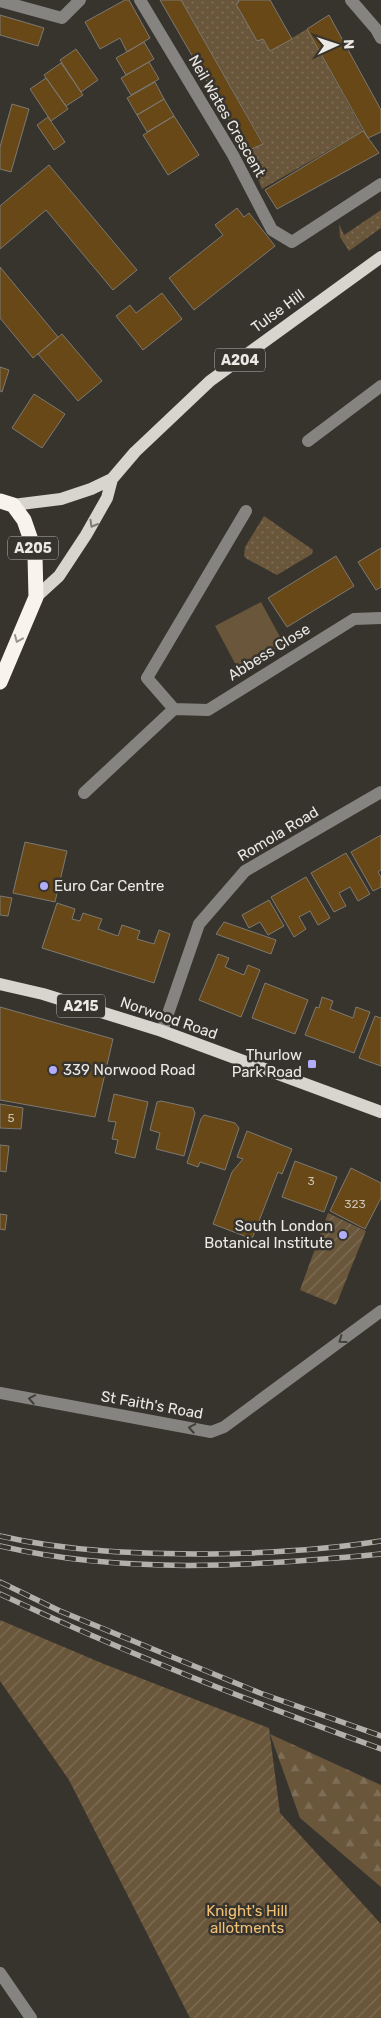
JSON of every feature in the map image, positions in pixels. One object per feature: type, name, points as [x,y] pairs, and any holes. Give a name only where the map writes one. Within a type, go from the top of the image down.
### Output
[{"type":"highway","name":"A205","points":[[6,503],[24,520],[32,542],[35,556],[36,597]]},
{"type":"highway","name":"Tulse Hill","points":[[0,682],[36,597]]},
{"type":"main road","name":"Tulse Hill","points":[[36,597],[59,576],[86,535],[107,498],[112,479],[134,452],[210,381],[381,257]]},
{"type":"main road","name":"Tulse Hill","points":[[6,503],[61,499],[91,489],[112,479]]},
{"type":"main road","name":"Norwood Road","points":[[0,984],[43,994],[162,1031],[381,1112]]},
{"type":"street","points":[[0,1],[62,18],[80,0]]},
{"type":"street","name":"Neil Wates Crescent","points":[[140,0],[233,155],[272,230],[292,242],[381,184]]},
{"type":"street","points":[[351,0],[376,29],[381,38]]},
{"type":"street","points":[[308,442],[381,386]]},
{"type":"street","points":[[84,794],[174,709],[148,678],[246,511]]},
{"type":"street","name":"Abbess Close","points":[[174,709],[208,710],[354,618],[381,618]]},
{"type":"street","name":"Romola Road","points":[[162,1031],[199,924],[245,871],[381,792]]},
{"type":"street","name":"St Faith's Road","points":[[0,1393],[212,1432],[224,1427],[381,1311]]},
{"type":"street","points":[[0,1973],[31,2018]]},
{"type":"green space","points":[[181,0],[239,0],[270,51],[307,29],[363,131],[262,189],[247,151],[263,143]]},
{"type":"green space","points":[[381,210],[381,228],[349,251],[340,237],[339,224],[344,235]]},
{"type":"green space","points":[[264,516],[313,550],[312,554],[277,575],[247,559],[244,556],[245,547]]},
{"type":"green space","points":[[261,602],[284,644],[238,669],[215,626]]},
{"type":"green space","points":[[328,1213],[366,1231],[336,1305],[300,1290]]},
{"type":"green space","name":"Knight's Hill allotments","points":[[0,1620],[104,1664],[269,1728],[280,1813],[381,1924],[381,2018],[190,2018],[69,1780],[0,1681]]},
{"type":"green space","points":[[270,1734],[381,1785],[381,1887],[300,1818]]},
{"type":"building","points":[[125,0],[129,0],[150,38],[127,52],[120,38],[100,49],[85,22]]},
{"type":"building","points":[[160,0],[181,0],[263,144],[247,151]]},
{"type":"building","points":[[238,0],[270,0],[292,39],[270,51],[263,39],[257,41],[236,4],[239,2]]},
{"type":"building","points":[[0,15],[44,28],[38,46],[0,35]]},
{"type":"building","points":[[329,15],[381,110],[381,132],[368,138],[307,29]]},
{"type":"building","points":[[144,42],[154,59],[126,75],[116,58]]},
{"type":"building","points":[[76,49],[98,80],[81,92],[60,60]]},
{"type":"building","points":[[149,62],[159,79],[131,95],[121,78]]},
{"type":"building","points":[[61,63],[83,95],[66,106],[44,75]]},
{"type":"building","points":[[46,78],[68,109],[51,121],[30,89]]},
{"type":"building","points":[[155,82],[164,99],[137,115],[127,98]]},
{"type":"building","points":[[164,99],[174,116],[147,132],[137,115]]},
{"type":"building","points":[[12,104],[29,109],[11,172],[0,169],[0,147]]},
{"type":"building","points":[[174,116],[199,155],[168,175],[143,135]]},
{"type":"building","points":[[48,117],[65,142],[54,150],[37,125]]},
{"type":"building","points":[[363,131],[379,153],[277,209],[265,190]]},
{"type":"building","points":[[49,165],[137,270],[113,290],[46,210],[0,249],[0,206]]},
{"type":"building","points":[[237,208],[244,217],[249,213],[275,246],[194,310],[169,278],[223,235],[215,225]]},
{"type":"building","points":[[0,267],[58,337],[33,358],[0,318]]},
{"type":"building","points":[[162,293],[182,319],[143,350],[116,316],[130,305],[136,313]]},
{"type":"building","points":[[62,334],[102,381],[78,401],[38,354]]},
{"type":"building","points":[[0,367],[9,370],[2,392],[0,391]]},
{"type":"building","points":[[34,394],[65,414],[42,448],[12,428]]},
{"type":"building","points":[[381,548],[381,587],[376,590],[358,562]]},
{"type":"building","points":[[336,556],[354,586],[287,627],[268,598]]},
{"type":"building","points":[[381,835],[381,870],[378,872],[381,877],[381,887],[373,891],[351,852]]},
{"type":"building","points":[[25,842],[67,851],[55,902],[13,893]]},
{"type":"building","points":[[346,853],[370,894],[358,901],[350,887],[339,893],[346,906],[334,912],[311,873]]},
{"type":"building","points":[[306,877],[330,918],[318,925],[310,911],[299,917],[306,929],[294,937],[271,897]]},
{"type":"building","points":[[0,896],[12,898],[8,916],[0,915]]},
{"type":"building","points":[[269,900],[284,926],[268,935],[260,922],[249,928],[242,915]]},
{"type":"building","points":[[57,903],[75,909],[72,919],[80,921],[83,913],[102,919],[98,929],[118,936],[122,925],[140,931],[137,939],[154,944],[159,930],[170,934],[154,983],[42,948]]},
{"type":"building","points":[[224,922],[276,940],[271,954],[216,934]]},
{"type":"building","points":[[218,954],[229,958],[225,967],[244,975],[248,965],[260,970],[241,1017],[199,1000]]},
{"type":"building","points":[[265,983],[308,1000],[295,1034],[252,1018]]},
{"type":"building","points":[[322,997],[333,1001],[330,1009],[353,1018],[356,1007],[370,1012],[354,1053],[305,1035],[316,1007],[319,1008]]},
{"type":"building","name":"339 Norwood Road","points":[[0,1007],[113,1039],[95,1117],[0,1100]]},
{"type":"building","points":[[375,1016],[381,1018],[381,1066],[359,1058]]},
{"type":"building","points":[[114,1094],[148,1102],[135,1158],[115,1153],[118,1140],[112,1139],[116,1122],[108,1121]]},
{"type":"building","points":[[161,1101],[193,1108],[195,1113],[184,1156],[156,1149],[160,1133],[150,1130],[157,1102]]},
{"type":"building","points":[[0,1104],[23,1108],[21,1129],[0,1128]]},
{"type":"building","points":[[204,1115],[235,1123],[239,1128],[225,1170],[200,1162],[198,1167],[187,1163]]},
{"type":"building","points":[[247,1131],[292,1149],[282,1174],[278,1172],[252,1239],[213,1224],[232,1172],[243,1159],[237,1157]]},
{"type":"building","points":[[0,1145],[9,1146],[6,1172],[0,1171]]},
{"type":"building","points":[[295,1161],[337,1177],[324,1212],[282,1197]]},
{"type":"building","points":[[351,1168],[381,1183],[381,1198],[365,1229],[330,1211]]},
{"type":"building","points":[[0,1214],[7,1215],[5,1230],[0,1229]]},
{"type":"railway","points":[[0,1536],[79,1549],[185,1554],[232,1554],[296,1550],[339,1547],[381,1541]]},
{"type":"railway","points":[[0,1546],[94,1561],[142,1564],[190,1565],[286,1562],[381,1554]]},
{"type":"railway","points":[[0,1582],[60,1611],[260,1693],[381,1736]]},
{"type":"railway","points":[[0,1594],[189,1676],[381,1749]]},
{"type":"place","name":"Euro Car Centre","points":[[44,886]]},
{"type":"place","name":"Thurlow Park Road","points":[[312,1064]]},
{"type":"place","name":"339 Norwood Road","points":[[53,1070]]},
{"type":"place","name":"South London Botanical Institute","points":[[343,1235]]}]
